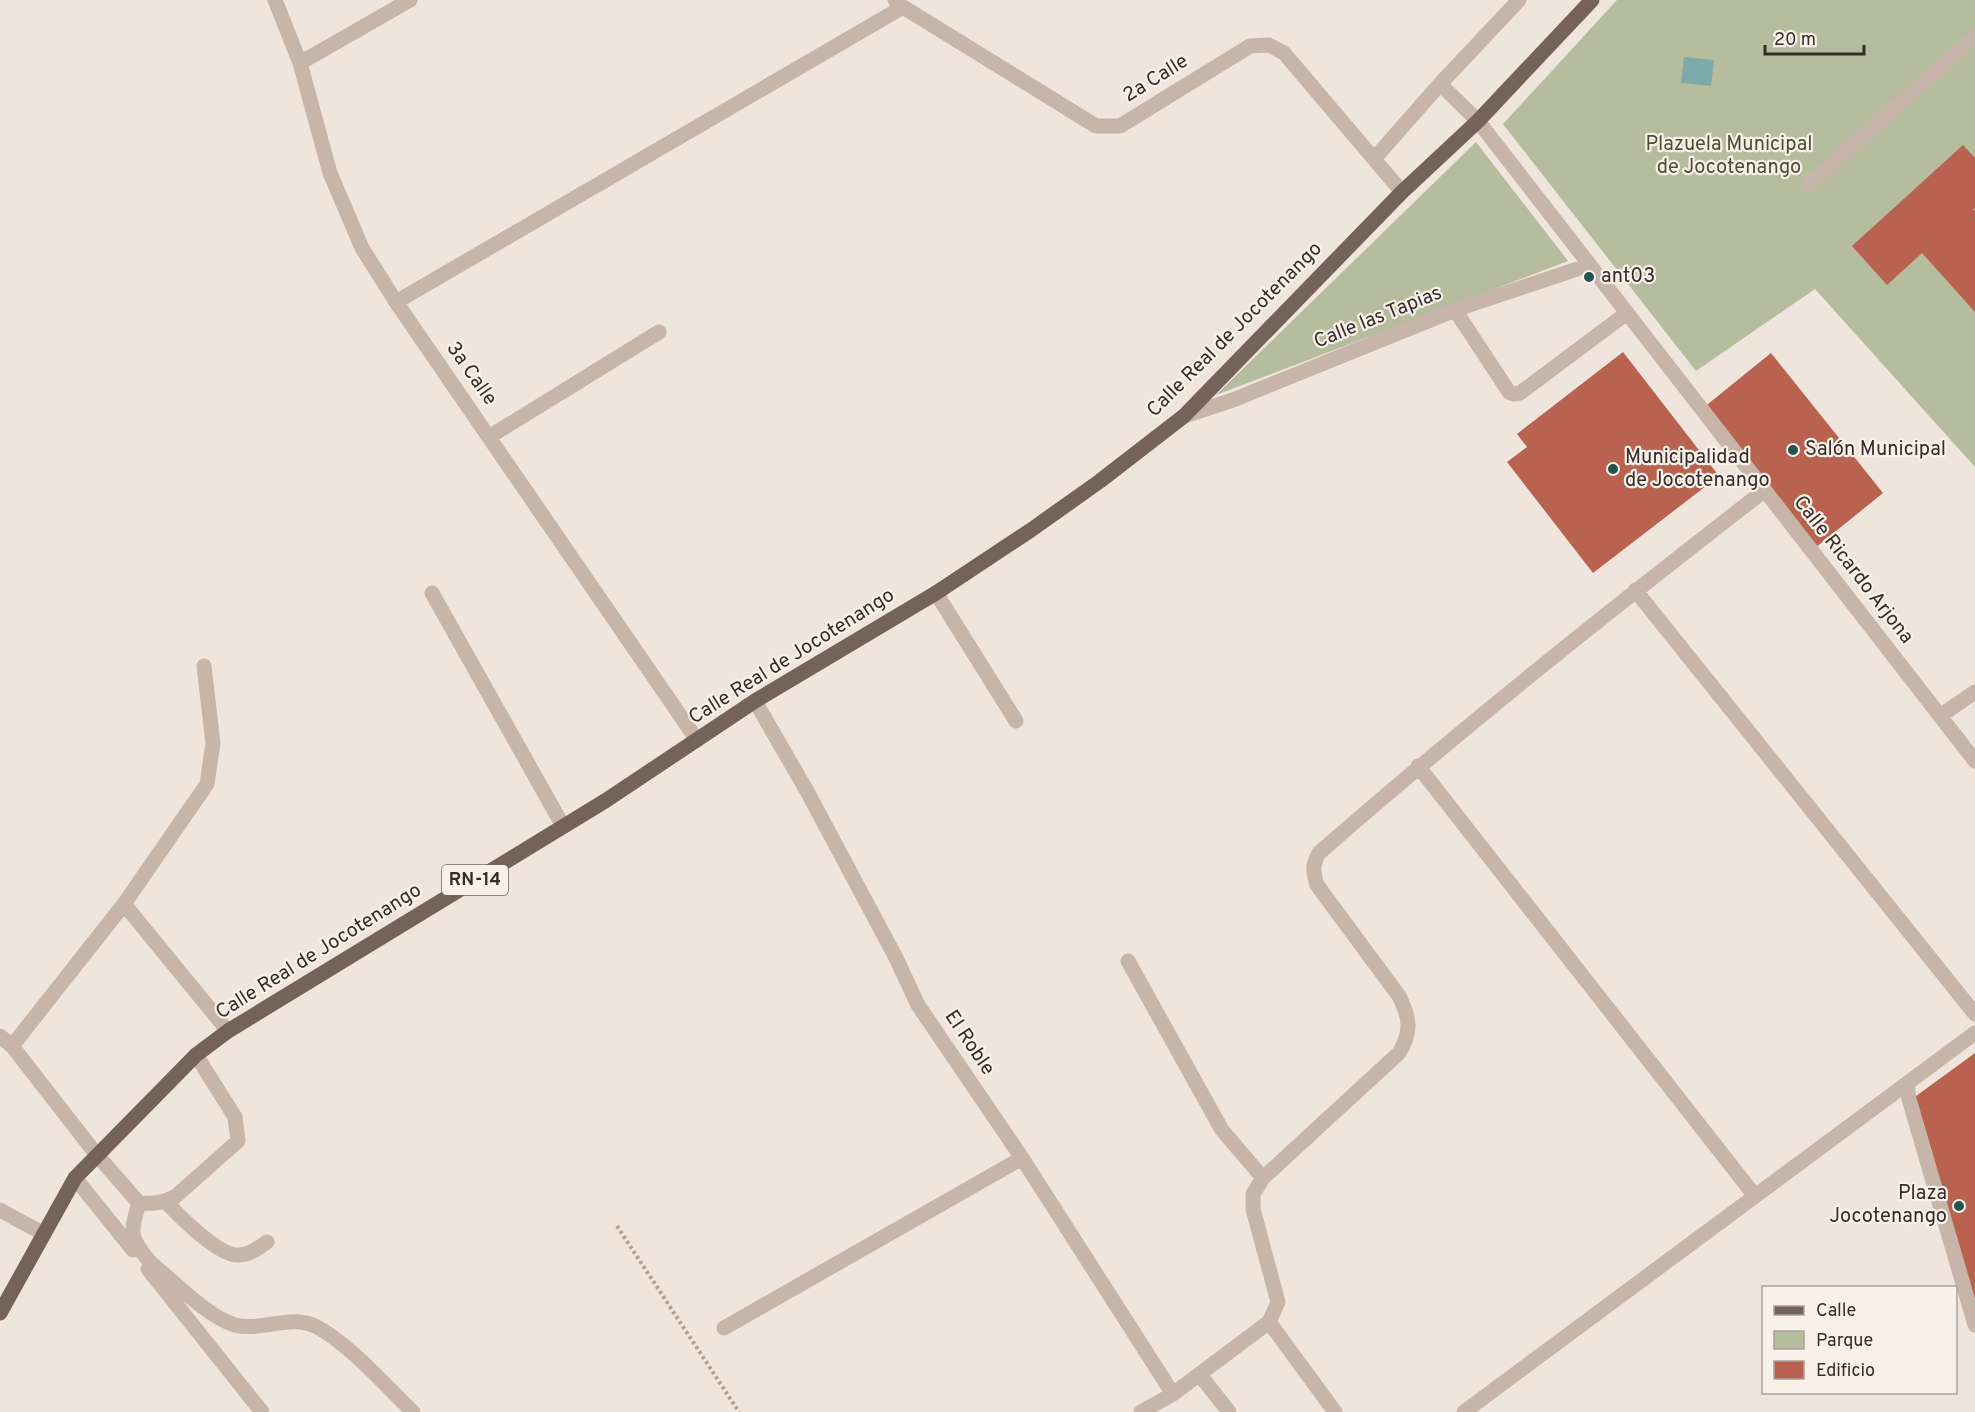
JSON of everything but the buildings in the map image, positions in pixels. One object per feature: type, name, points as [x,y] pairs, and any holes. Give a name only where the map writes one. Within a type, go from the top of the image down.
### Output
[{"type":"main road","name":"Calle Real de Jocotenango","points":[[0,1313],[75,1178],[96,1154],[196,1055],[228,1031],[563,826],[755,701],[936,593],[1100,481],[1184,416],[1402,192],[1478,121],[1592,0]]},
{"type":"street","name":"3a Calle","points":[[275,0],[300,63],[330,173],[362,248],[396,302],[697,740]]},
{"type":"street","points":[[300,63],[410,0]]},
{"type":"street","points":[[1374,159],[1519,0]]},
{"type":"street","points":[[396,302],[899,4]]},
{"type":"street","name":"2a Calle","points":[[899,4],[1096,126],[1120,126],[1250,46],[1269,45],[1284,53],[1402,192]]},
{"type":"street","points":[[1808,186],[1975,36]]},
{"type":"street","name":"Calle Ricardo Arjona","points":[[1440,84],[1478,121],[1975,761]]},
{"type":"street","name":"Calle las Tapias","points":[[1184,416],[1233,400],[1455,310],[1589,265]]},
{"type":"street","points":[[1455,310],[1509,392],[1513,394],[1520,393],[1627,313]]},
{"type":"street","points":[[489,437],[659,332]]},
{"type":"street","points":[[1141,1412],[1173,1394],[1269,1322],[1278,1302],[1253,1209],[1253,1194],[1263,1178],[1399,1053],[1406,1040],[1408,1026],[1406,1010],[1399,996],[1317,885],[1313,872],[1314,861],[1319,853],[1418,766],[1635,590],[1765,490]]},
{"type":"street","points":[[1635,590],[1975,1014]]},
{"type":"street","points":[[432,593],[563,826]]},
{"type":"street","points":[[936,593],[1016,722]]},
{"type":"street","points":[[196,1055],[235,1117],[238,1141],[176,1197],[166,1202],[139,1203],[96,1154],[6,1041],[124,904],[207,784],[213,743],[204,666]]},
{"type":"street","points":[[1940,716],[1975,692]]},
{"type":"street","name":"El Roble","points":[[755,701],[808,793],[895,956],[918,1005],[1022,1158],[1173,1394]]},
{"type":"street","points":[[1418,766],[1755,1196]]},
{"type":"street","points":[[124,904],[228,1031]]},
{"type":"street","points":[[1128,961],[1222,1130],[1263,1178]]},
{"type":"street","points":[[1464,1412],[1975,1033]]},
{"type":"street","points":[[1907,1083],[1909,1100],[1975,1325]]},
{"type":"street","points":[[724,1328],[1022,1158]]},
{"type":"street","points":[[75,1178],[262,1412]]},
{"type":"street","points":[[166,1202],[187,1225],[229,1255],[239,1256],[249,1253],[267,1242]]},
{"type":"street","points":[[139,1203],[132,1227],[132,1236],[142,1253],[216,1317],[237,1325],[256,1326],[294,1321],[318,1327],[353,1354],[413,1412]]},
{"type":"street","points":[[0,1210],[44,1234]]},
{"type":"street","points":[[1269,1322],[1335,1412]]},
{"type":"street","points":[[1200,1375],[1229,1412]]},
{"type":"path","points":[[617,1226],[739,1412]]},
{"type":"green space","name":"Plazuela Municipal de Jocotenango","points":[[1617,0],[1975,0],[1975,467],[1815,289],[1696,371],[1503,124]]},
{"type":"green space","points":[[1476,142],[1568,261],[1216,395]]},
{"type":"water","points":[[1684,57],[1714,60],[1711,86],[1681,83]]},
{"type":"place","name":"ant03","points":[[1589,277]]},
{"type":"place","name":"Salón Municipal","points":[[1793,450]]},
{"type":"place","name":"Municipalidad de Jocotenango","points":[[1613,469]]},
{"type":"place","name":"Plaza Jocotenango","points":[[1959,1206]]}]
